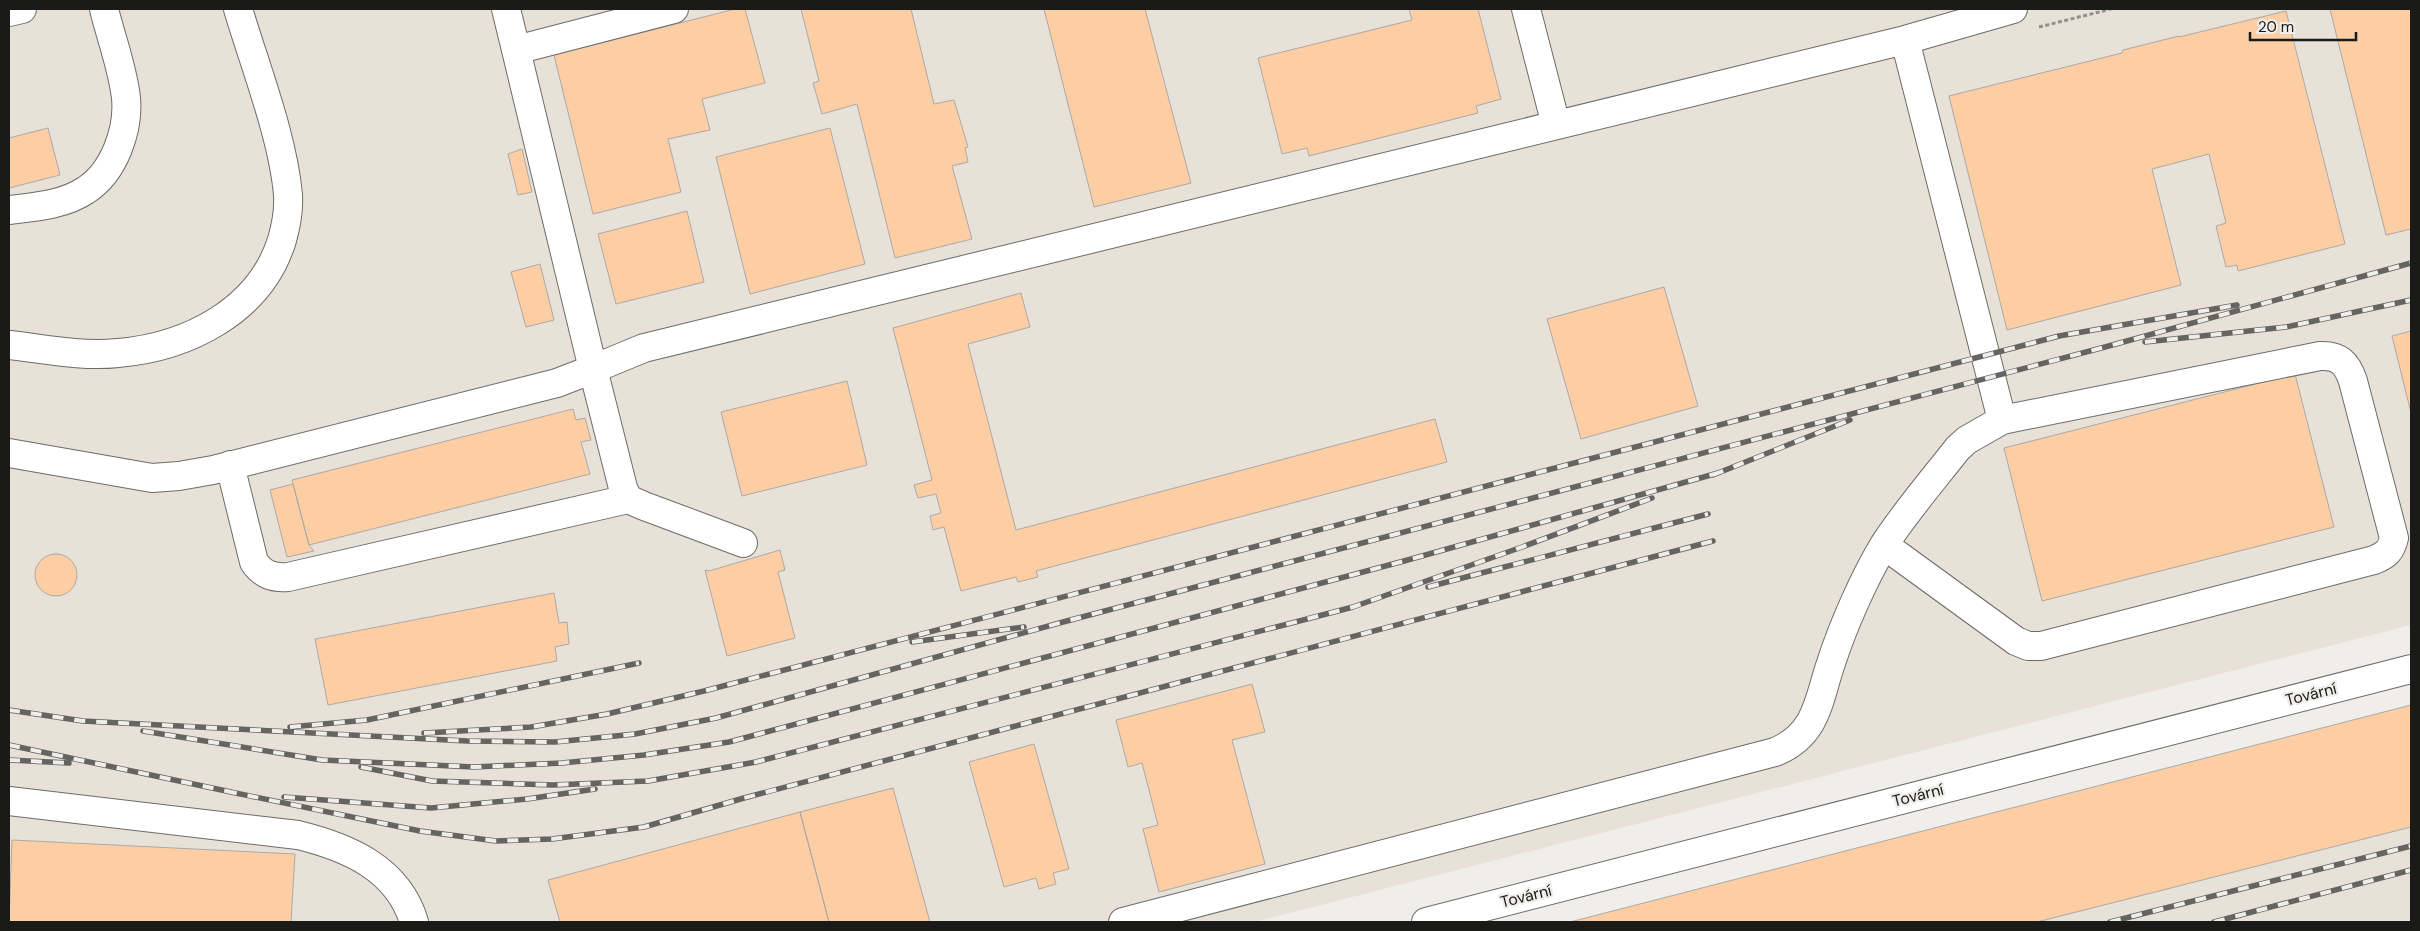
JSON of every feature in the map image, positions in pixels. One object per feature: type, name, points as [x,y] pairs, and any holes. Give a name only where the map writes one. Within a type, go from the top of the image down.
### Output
[{"type":"street","points":[[9,12],[22,9]]},
{"type":"street","points":[[9,210],[63,201],[87,190],[108,167],[121,143],[126,119],[126,98],[104,9]]},
{"type":"street","points":[[9,345],[98,354],[153,349],[186,338],[226,316],[246,301],[264,279],[278,252],[287,225],[288,197],[277,140],[238,9]]},
{"type":"street","points":[[506,9],[592,369],[623,488],[628,499]]},
{"type":"street","points":[[516,50],[674,9]]},
{"type":"street","points":[[1526,9],[1556,125]]},
{"type":"street","points":[[9,452],[152,478],[179,476],[230,465],[557,383],[644,348],[1905,40],[2013,9]]},
{"type":"street","points":[[1905,40],[2002,420]]},
{"type":"street","points":[[1123,922],[1775,752],[1790,746],[1800,738],[1816,714],[1831,661],[1866,579],[1884,546],[1958,448],[1967,440],[2002,420],[2320,356],[2332,356],[2341,360],[2348,368],[2353,381],[2394,538],[2392,549],[2385,556],[2374,560],[2041,646],[2028,646],[2016,641],[1884,546]]},
{"type":"street","points":[[230,465],[254,562],[264,573],[278,578],[628,499],[743,543]]},
{"type":"street","name":"Tovární","points":[[1426,922],[2411,669]]},
{"type":"street","points":[[9,801],[298,835],[327,842],[360,856],[381,870],[397,888],[410,910],[414,922]]},
{"type":"shaded area","points":[[9,9],[2411,9],[2411,625],[1255,922],[9,922]]},
{"type":"shaded area","points":[[2411,827],[2411,922],[2037,922]]},
{"type":"building","points":[[735,9],[745,9],[765,83],[702,99],[710,130],[668,139],[681,192],[593,214],[554,55]]},
{"type":"building","points":[[801,9],[911,9],[934,104],[954,100],[968,147],[965,148],[968,162],[952,166],[972,239],[895,258],[857,104],[822,114],[813,83],[819,81]]},
{"type":"building","points":[[1044,9],[1145,9],[1191,183],[1094,207]]},
{"type":"building","points":[[1409,9],[1478,9],[1501,99],[1476,106],[1478,113],[1309,156],[1307,148],[1282,154],[1258,58],[1412,20]]},
{"type":"building","points":[[2330,9],[2411,9],[2411,229],[2386,235]]},
{"type":"building","points":[[2286,11],[2345,244],[2238,271],[2237,265],[2226,267],[2216,226],[2226,223],[2209,154],[2152,169],[2181,285],[2007,330],[1949,96],[2122,53],[2123,50]]},
{"type":"building","points":[[48,128],[60,175],[9,188],[9,138]]},
{"type":"building","points":[[830,128],[865,264],[750,294],[716,157]]},
{"type":"building","points":[[522,149],[532,192],[518,195],[508,154]]},
{"type":"building","points":[[687,211],[704,282],[616,304],[598,234]]},
{"type":"building","points":[[540,264],[554,320],[526,327],[511,272]]},
{"type":"building","points":[[1664,287],[1698,406],[1581,439],[1547,319]]},
{"type":"building","points":[[1021,293],[1030,327],[968,344],[1016,530],[1435,419],[1447,462],[1036,571],[1038,577],[1018,582],[1016,577],[961,591],[944,527],[933,530],[930,516],[941,513],[936,494],[918,498],[914,485],[932,480],[893,328]]},
{"type":"building","points":[[2411,331],[2411,413],[2392,336]]},
{"type":"building","points":[[2295,374],[2334,527],[2042,601],[2004,448]]},
{"type":"building","points":[[847,381],[867,465],[742,496],[721,412]]},
{"type":"building","points":[[573,409],[576,420],[585,418],[591,440],[581,442],[590,474],[309,545],[292,480]]},
{"type":"building","points":[[293,484],[309,545],[314,551],[287,557],[270,490]]},
{"type":"building","points":[[780,550],[785,570],[778,572],[795,638],[727,656],[705,570],[709,571]]},
{"type":"building","points":[[52,554],[60,554],[71,560],[77,575],[71,590],[60,596],[52,596],[41,590],[35,579],[35,571],[41,560]]},
{"type":"building","points":[[554,593],[559,623],[567,622],[569,644],[555,647],[557,661],[328,705],[315,639]]},
{"type":"building","points":[[1252,684],[1265,732],[1232,740],[1265,864],[1159,892],[1143,829],[1158,825],[1142,763],[1128,767],[1116,720]]},
{"type":"building","points":[[2411,705],[2411,827],[2037,922],[1570,922]]},
{"type":"building","points":[[1034,744],[1069,869],[1053,873],[1056,884],[1039,889],[1036,878],[1004,887],[969,762]]},
{"type":"building","points":[[893,788],[930,922],[829,922],[800,812]]},
{"type":"building","points":[[800,812],[829,922],[560,922],[548,880]]},
{"type":"building","points":[[12,840],[295,854],[291,922],[9,922]]},
{"type":"railway","points":[[9,710],[83,721],[467,741],[555,742],[635,734],[716,718],[1063,622],[2105,347],[2411,263]]},
{"type":"railway","points":[[2145,342],[2286,327],[2411,300]]},
{"type":"railway","points":[[424,733],[531,727],[607,714],[704,691],[2059,336],[2237,305]]},
{"type":"railway","points":[[1713,475],[1850,420]]},
{"type":"railway","points":[[143,731],[322,760],[474,767],[562,763],[644,755],[729,742],[1404,561],[1718,473]]},
{"type":"railway","points":[[361,767],[432,781],[553,785],[648,781],[756,762],[1353,607],[1522,547],[1652,498]]},
{"type":"railway","points":[[1428,587],[1708,514]]},
{"type":"railway","points":[[226,791],[420,831],[496,841],[552,839],[644,827],[744,798],[1713,541]]},
{"type":"railway","points":[[912,642],[1024,627]]},
{"type":"railway","points":[[290,727],[367,720],[639,663]]},
{"type":"railway","points":[[9,745],[231,792]]},
{"type":"railway","points":[[9,760],[69,763]]},
{"type":"railway","points":[[284,797],[431,808],[527,799],[595,789]]},
{"type":"railway","points":[[2110,922],[2411,846]]},
{"type":"railway","points":[[2214,922],[2411,870]]}]
